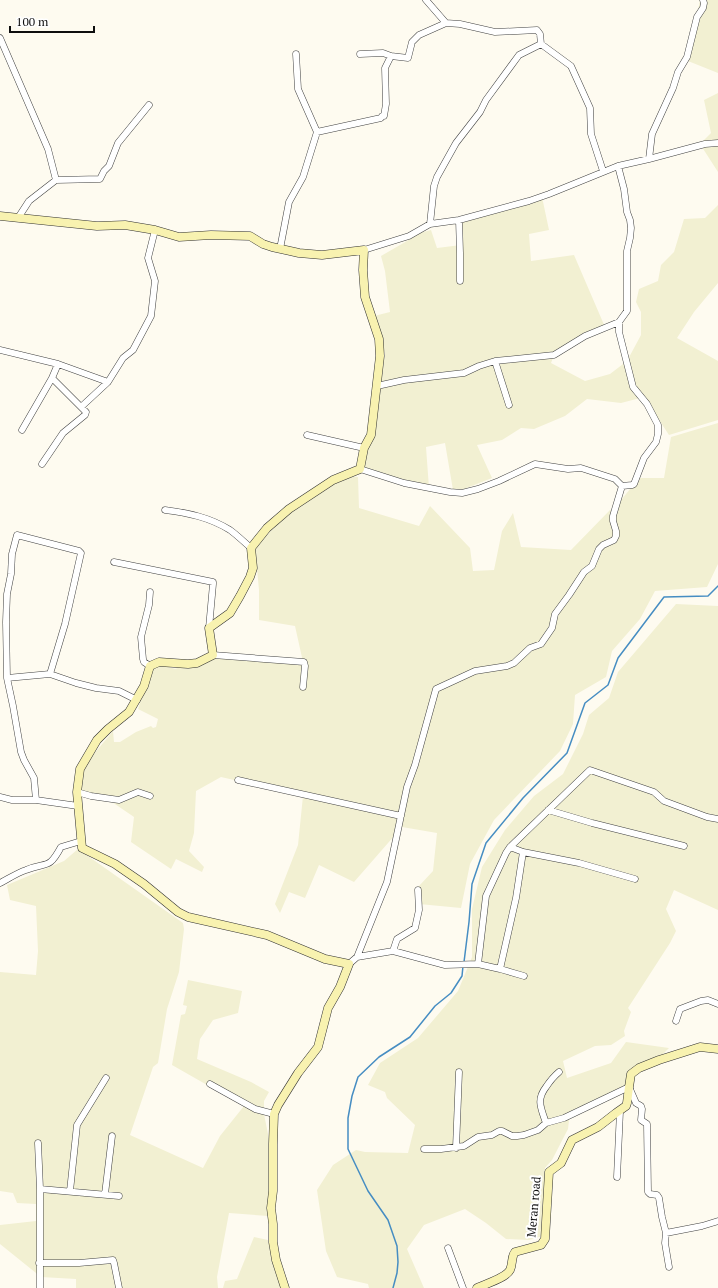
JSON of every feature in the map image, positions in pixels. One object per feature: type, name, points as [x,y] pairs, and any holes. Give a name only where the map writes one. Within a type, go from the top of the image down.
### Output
[{"type":"street","points":[[426,0],[446,23]]},
{"type":"street","points":[[649,159],[652,134],[673,88],[678,72],[687,57],[697,17],[703,8],[703,0]]},
{"type":"street","points":[[360,54],[383,53],[391,56],[408,58],[412,42],[419,35],[446,23],[460,24],[495,32],[536,30],[540,34],[541,44],[571,66],[590,108],[591,134],[603,171]]},
{"type":"street","points":[[0,38],[48,149],[56,180]]},
{"type":"street","points":[[430,224],[434,186],[437,177],[456,143],[480,112],[486,100],[518,55],[541,44]]},
{"type":"street","points":[[280,249],[289,202],[303,177],[317,132],[298,89],[296,54]]},
{"type":"street","points":[[317,132],[381,118],[384,116],[386,104],[385,68],[391,56]]},
{"type":"street","points":[[18,218],[29,201],[56,180],[100,179],[104,171],[109,166],[118,143],[149,105]]},
{"type":"street","points":[[0,216],[97,226],[125,225],[154,230],[179,237],[211,235],[250,236],[263,244],[280,249],[299,253],[322,255],[364,250],[409,236],[430,224],[459,220],[529,201],[618,166],[705,144],[718,143]]},
{"type":"street","points":[[377,386],[404,380],[464,373],[479,366],[496,361],[554,355],[585,336],[619,322],[627,311],[627,251],[631,228],[618,166]]},
{"type":"street","points":[[459,220],[460,281]]},
{"type":"street","points":[[81,407],[108,382],[123,358],[134,350],[151,316],[155,281],[148,258],[154,230]]},
{"type":"street","points":[[360,469],[364,448],[371,434],[380,349],[373,319],[365,297],[363,270],[364,250]]},
{"type":"street","points":[[619,322],[619,332],[633,387],[656,419],[658,430],[656,442],[644,458],[634,484],[622,486]]},
{"type":"street","points":[[0,350],[58,364],[108,382]]},
{"type":"street","points":[[496,361],[509,405]]},
{"type":"street","points":[[22,430],[52,378],[58,364]]},
{"type":"street","points":[[42,464],[63,433],[85,415],[86,412],[52,378]]},
{"type":"street","points":[[307,435],[364,448]]},
{"type":"street","points":[[251,548],[267,528],[289,509],[333,480],[360,469],[404,483],[462,493],[499,481],[535,464],[568,469],[581,468],[615,479],[622,486]]},
{"type":"street","points":[[285,1288],[276,1260],[273,1242],[271,1208],[273,1191],[272,1144],[274,1114],[278,1105],[298,1074],[318,1047],[328,1008],[340,987],[349,964],[356,957],[388,882],[407,787],[415,765],[436,689],[475,671],[507,666],[514,663],[530,648],[541,644],[552,628],[555,614],[584,572],[592,566],[599,549],[603,545],[614,540],[616,531],[613,516],[622,486]]},
{"type":"street","points":[[165,510],[186,512],[206,518],[230,530],[251,548],[253,568],[250,577],[230,613],[209,628]]},
{"type":"street","points":[[36,800],[36,782],[20,752],[7,678],[3,612],[12,554],[17,535],[81,552],[65,624],[50,674]]},
{"type":"street","points":[[114,562],[213,582],[209,628],[213,655]]},
{"type":"street","points":[[150,592],[149,605],[141,638],[143,659],[144,662],[150,666]]},
{"type":"street","points":[[303,687],[304,662],[213,655],[197,663],[188,664],[159,662],[150,666],[144,686],[137,700],[125,716],[97,740],[80,769],[77,792],[82,848],[115,864],[144,884],[162,900],[183,915],[267,935],[325,959],[349,964]]},
{"type":"street","points":[[7,678],[50,674],[83,684],[119,691],[137,700]]},
{"type":"street","points":[[478,964],[486,896],[506,853],[510,847],[590,770],[654,792],[664,801],[706,817],[718,819]]},
{"type":"street","points":[[238,780],[401,816]]},
{"type":"street","points":[[77,792],[91,796],[119,800],[138,792],[150,796]]},
{"type":"street","points":[[0,797],[12,800],[36,800],[78,806]]},
{"type":"street","points":[[548,810],[592,823],[684,846]]},
{"type":"street","points":[[0,883],[26,869],[49,863],[54,859],[61,847],[81,841]]},
{"type":"street","points":[[510,847],[523,852],[579,863],[635,879]]},
{"type":"street","points":[[500,969],[516,898],[523,852]]},
{"type":"street","points":[[392,951],[397,939],[415,928],[419,910],[418,890]]},
{"type":"street","points":[[356,957],[392,951],[445,964],[478,964],[524,976]]},
{"type":"street","points":[[676,1021],[680,1009],[708,1000],[718,1004]]},
{"type":"street","name":"Meran road","points":[[477,1288],[506,1275],[510,1269],[515,1252],[544,1243],[549,1172],[561,1163],[572,1140],[598,1127],[626,1106],[628,1103],[631,1074],[639,1068],[659,1060],[700,1047],[718,1049]]},
{"type":"street","points":[[456,1148],[459,1072]]},
{"type":"street","points":[[546,1123],[541,1109],[540,1094],[553,1077],[559,1072]]},
{"type":"street","points":[[70,1191],[77,1125],[106,1078]]},
{"type":"street","points":[[210,1084],[255,1109],[274,1114]]},
{"type":"street","points":[[424,1149],[456,1148],[464,1146],[478,1137],[492,1135],[500,1131],[517,1136],[524,1135],[538,1130],[546,1123],[564,1118],[629,1087],[636,1103],[642,1109],[641,1120],[647,1124],[648,1192],[650,1194],[657,1195],[659,1198],[666,1233],[665,1243],[669,1267]]},
{"type":"street","points":[[617,1177],[620,1111]]},
{"type":"street","points":[[105,1194],[112,1136]]},
{"type":"street","points":[[38,1143],[40,1188],[40,1288]]},
{"type":"street","points":[[40,1188],[119,1196]]},
{"type":"street","points":[[666,1233],[702,1226],[718,1221]]},
{"type":"street","points":[[448,1248],[463,1288]]},
{"type":"street","points":[[39,1263],[79,1263],[113,1260],[119,1288]]},
{"type":"shaded area","points":[[700,0],[718,0],[718,73],[688,61]]},
{"type":"shaded area","points":[[718,93],[718,172],[700,144],[711,133],[704,100]]},
{"type":"shaded area","points":[[542,197],[549,230],[529,234],[531,261],[574,255],[605,327],[593,331],[556,350],[551,363],[585,381],[610,374],[627,361],[641,335],[641,312],[636,302],[639,289],[658,281],[661,265],[674,252],[684,219],[705,218],[718,205],[718,283],[694,312],[677,338],[718,361],[718,420],[669,435],[644,397],[621,403],[587,399],[565,416],[534,429],[521,428],[502,440],[477,445],[492,478],[464,489],[453,490],[445,443],[426,447],[429,488],[386,477],[362,466],[373,433],[385,354],[374,316],[390,312],[385,271],[381,256],[416,234],[431,230],[437,248],[461,245],[458,223]]},
{"type":"shaded area","points":[[718,423],[718,564],[707,587],[655,591],[640,619],[612,651],[606,677],[575,695],[573,724],[560,751],[494,820],[470,864],[461,908],[419,904],[419,886],[433,871],[437,833],[402,827],[354,882],[319,865],[305,898],[289,892],[280,913],[275,904],[298,845],[303,796],[221,777],[196,791],[194,833],[189,851],[204,867],[202,872],[176,859],[171,869],[131,842],[134,817],[112,802],[79,793],[83,767],[113,731],[114,742],[120,742],[136,732],[151,726],[153,728],[156,727],[158,719],[138,709],[151,667],[161,664],[175,669],[211,657],[303,662],[295,626],[259,620],[259,590],[255,548],[285,516],[337,475],[358,477],[359,508],[419,526],[430,506],[470,548],[473,571],[494,570],[502,531],[513,513],[521,547],[571,550],[610,510],[613,510],[639,478],[664,478],[671,437]]},
{"type":"shaded area","points":[[676,604],[718,606],[718,910],[674,890],[666,909],[676,931],[670,943],[628,1008],[631,1012],[624,1031],[625,1036],[611,1045],[595,1046],[563,1061],[567,1078],[611,1063],[626,1042],[669,1048],[661,1056],[630,1071],[627,1085],[570,1112],[568,1129],[552,1160],[545,1168],[543,1236],[529,1240],[506,1239],[465,1209],[424,1225],[407,1249],[424,1288],[369,1288],[368,1284],[337,1277],[326,1251],[317,1190],[333,1165],[356,1150],[365,1152],[408,1153],[415,1125],[387,1098],[385,1092],[368,1085],[380,1063],[418,1038],[458,991],[472,957],[472,909],[482,867],[505,830],[534,796],[563,774],[583,734],[589,715],[609,698],[618,672]]},
{"type":"shaded area","points":[[78,849],[183,923],[184,929],[179,972],[167,1009],[158,1063],[153,1067],[130,1135],[203,1168],[220,1136],[244,1106],[172,1065],[181,1015],[185,1014],[187,1006],[183,1005],[188,980],[242,991],[238,1013],[213,1020],[200,1039],[197,1059],[251,1082],[269,1092],[264,1101],[264,1114],[271,1149],[268,1216],[229,1213],[217,1277],[218,1288],[76,1288],[76,1279],[41,1277],[0,1244],[0,1225],[36,1221],[36,1204],[17,1203],[13,1193],[0,1191],[0,972],[36,975],[38,951],[36,906],[10,900],[7,885],[64,861]]},
{"type":"shaded area","points":[[254,1237],[268,1240],[282,1288],[223,1288],[225,1281],[237,1279]]},
{"type":"waterway","points":[[464,962],[472,884],[486,843],[523,798],[567,753],[585,703],[608,685],[618,658],[664,597],[708,596],[718,586]]},
{"type":"waterway","points":[[393,1288],[397,1273],[397,1246],[388,1220],[368,1191],[348,1149],[348,1118],[352,1096],[358,1077],[379,1057],[410,1037],[435,1006],[451,993],[462,976],[463,966]]}]
